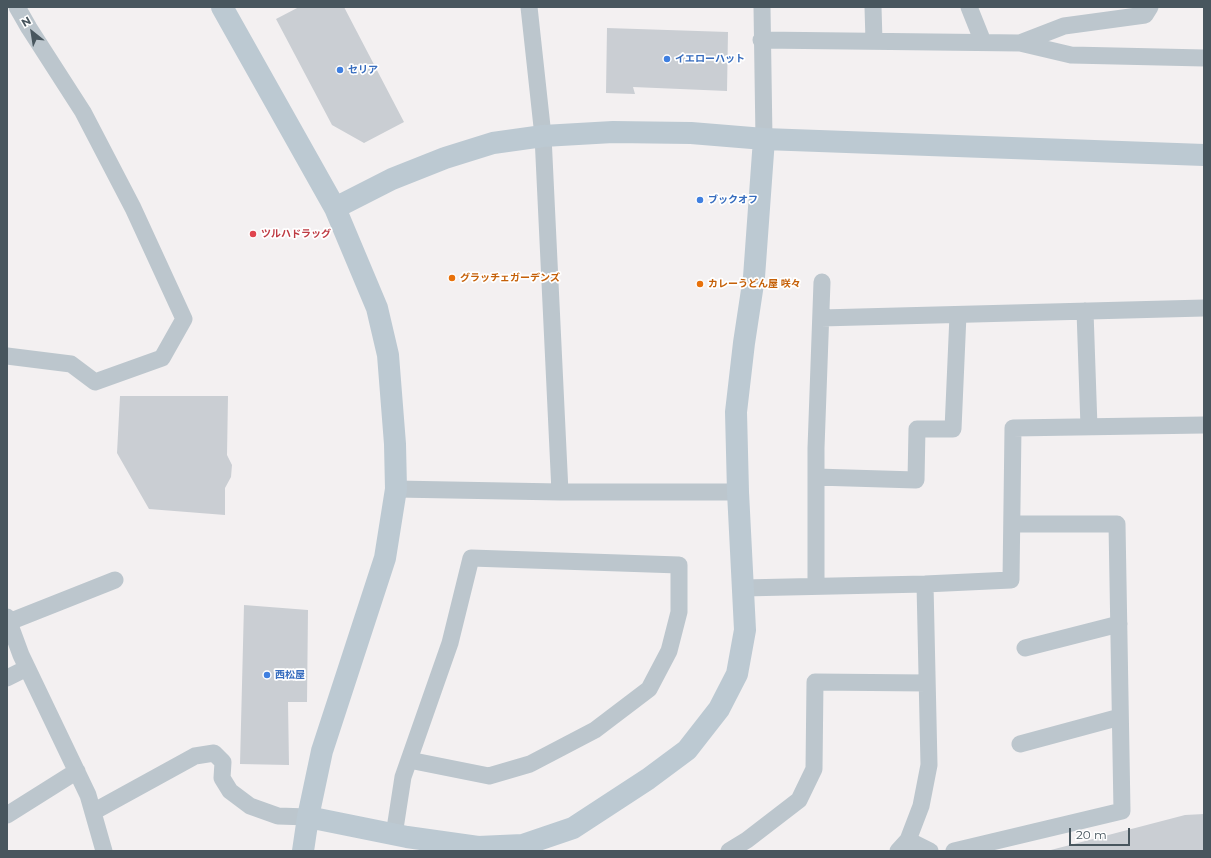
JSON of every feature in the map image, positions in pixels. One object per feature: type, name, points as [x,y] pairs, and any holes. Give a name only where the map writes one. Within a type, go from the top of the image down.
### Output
[{"type":"street","points":[[7,356],[71,364],[95,382],[162,358],[184,319],[133,208],[84,112],[17,7]]},
{"type":"street","points":[[222,7],[335,208],[377,308],[388,354],[396,444],[396,489],[385,558],[322,751],[308,817],[303,851]]},
{"type":"street","points":[[530,7],[543,136],[560,492]]},
{"type":"street","points":[[93,812],[195,756],[214,753],[223,762],[222,778],[230,791],[250,806],[278,816],[308,817],[394,835],[488,849],[523,844],[573,828],[648,779],[687,750],[719,709],[737,674],[745,630],[738,492],[736,412],[754,277],[764,139],[761,40],[762,7]]},
{"type":"street","points":[[873,7],[874,41]]},
{"type":"street","points":[[969,7],[983,42]]},
{"type":"street","points":[[1020,43],[1064,26],[1146,15],[1150,7]]},
{"type":"street","points":[[761,40],[1020,43],[1071,55],[1204,58]]},
{"type":"street","points":[[335,208],[392,179],[445,158],[493,143],[543,136],[613,132],[691,133],[764,139],[1204,155]]},
{"type":"street","points":[[816,586],[816,477],[822,282]]},
{"type":"street","points":[[820,318],[1204,308]]},
{"type":"street","points":[[1086,311],[1089,427]]},
{"type":"street","points":[[816,477],[916,480],[917,429],[953,429],[958,315]]},
{"type":"street","points":[[743,588],[925,584],[1011,580],[1013,428],[1204,425]]},
{"type":"street","points":[[396,489],[560,492],[738,492]]},
{"type":"street","points":[[954,851],[1122,811],[1117,524],[1012,524]]},
{"type":"street","points":[[394,835],[403,777],[450,643],[471,558],[679,565],[679,612],[669,650],[649,689],[594,730],[530,764],[489,776],[409,760]]},
{"type":"street","points":[[104,851],[88,794],[21,655],[8,620],[115,580]]},
{"type":"street","points":[[925,584],[929,765],[921,806],[903,846],[930,851]]},
{"type":"street","points":[[1025,648],[1119,624]]},
{"type":"street","points":[[7,678],[27,668]]},
{"type":"street","points":[[731,850],[747,840],[798,800],[814,769],[815,682],[927,683]]},
{"type":"street","points":[[1020,744],[1120,717]]},
{"type":"street","points":[[7,815],[76,771]]},
{"type":"building","name":"セリア","points":[[299,7],[344,7],[404,122],[364,143],[332,125],[276,19]]},
{"type":"building","name":"イエローハット","points":[[607,28],[728,32],[727,91],[633,87],[635,94],[606,93]]},
{"type":"building","points":[[120,396],[228,396],[227,455],[232,465],[231,477],[225,488],[225,515],[149,509],[117,453]]},
{"type":"building","points":[[244,605],[308,610],[307,702],[288,702],[289,765],[240,764]]},
{"type":"building","points":[[1204,814],[1204,851],[1047,851],[1185,815]]},
{"type":"place","name":"イエローハット","points":[[667,59]]},
{"type":"place","name":"セリア","points":[[340,70]]},
{"type":"place","name":"ブックオフ","points":[[700,200]]},
{"type":"place","name":"ツルハドラッグ","points":[[253,234]]},
{"type":"place","name":"グラッチェガーデンズ","points":[[452,278]]},
{"type":"place","name":"カレーうどん屋 咲々","points":[[700,284]]},
{"type":"place","name":"西松屋","points":[[267,675]]}]
